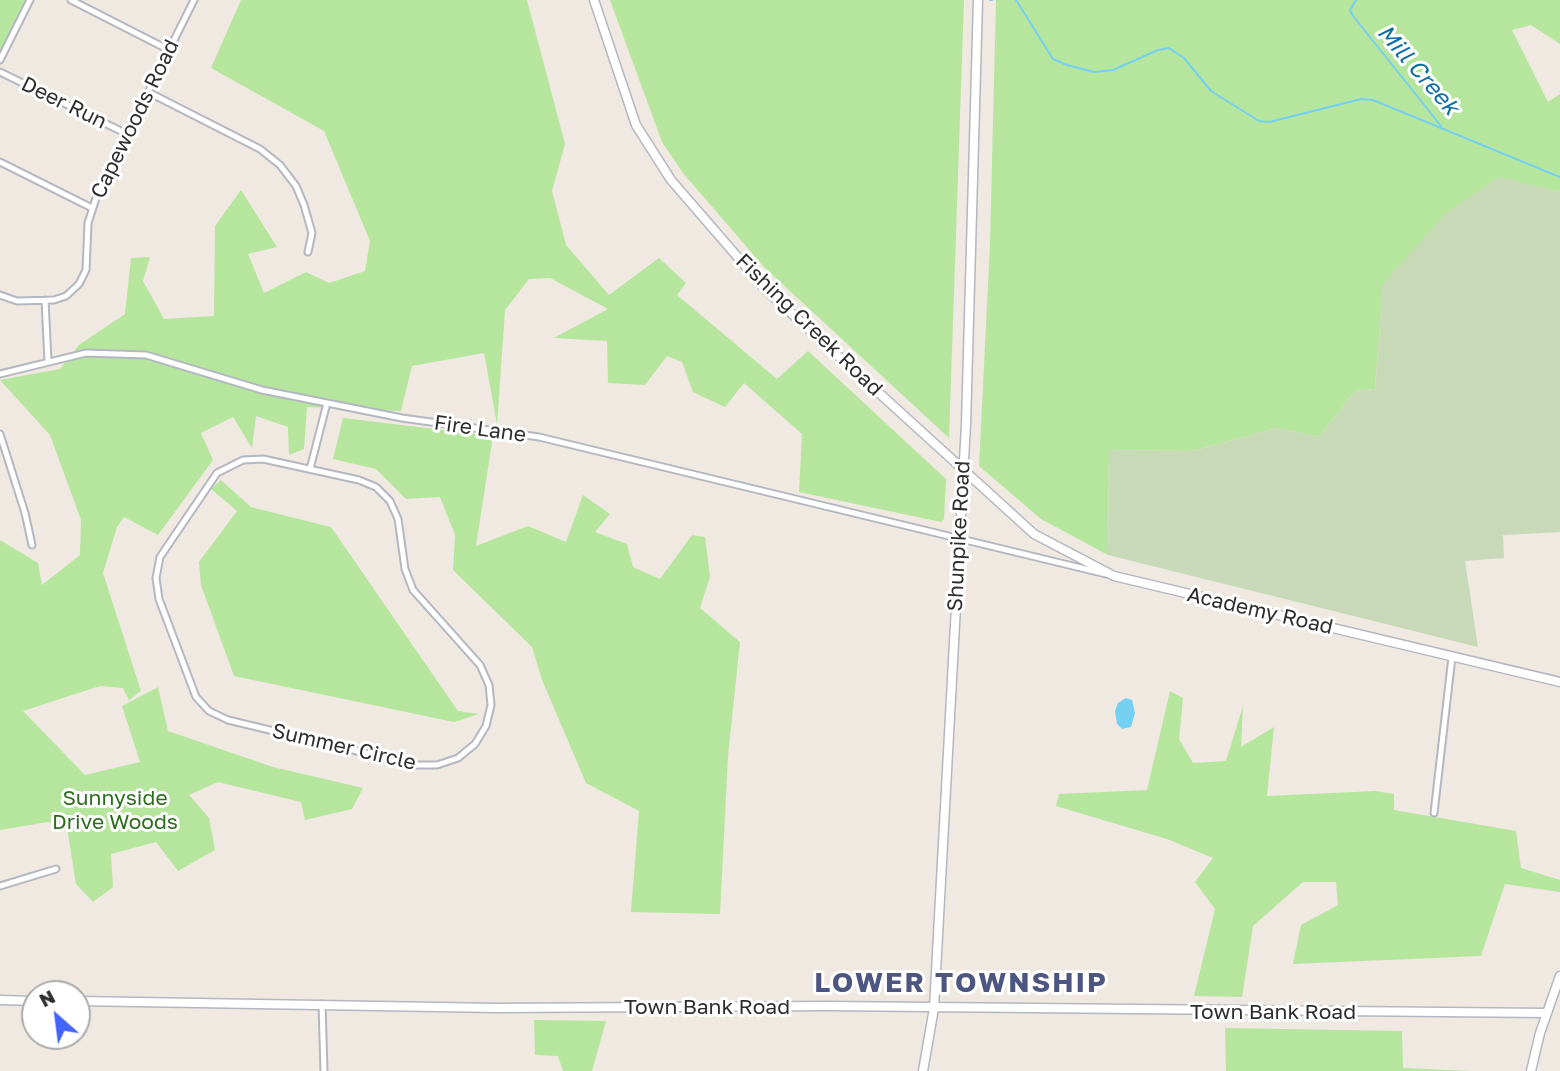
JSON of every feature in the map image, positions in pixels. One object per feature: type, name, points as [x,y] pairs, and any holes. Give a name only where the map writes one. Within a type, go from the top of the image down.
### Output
[{"type":"street","points":[[0,60],[30,0]]},
{"type":"street","points":[[71,0],[169,50]]},
{"type":"street","name":"Capewoods Road","points":[[0,295],[17,301],[66,296],[83,278],[92,208],[194,0]]},
{"type":"street","name":"Fishing Creek Road","points":[[594,0],[629,108],[647,146],[671,180],[767,291],[1034,534],[1114,576]]},
{"type":"street","name":"Shunpike Road","points":[[923,1071],[934,1008],[963,472],[978,0]]},
{"type":"street","name":"Deer Run","points":[[0,72],[127,134]]},
{"type":"street","points":[[148,92],[260,149],[279,165],[296,186],[304,205],[312,233],[308,252]]},
{"type":"street","points":[[0,162],[92,208]]},
{"type":"street","points":[[45,300],[48,361]]},
{"type":"street","name":"Fire Lane","points":[[0,374],[86,353],[146,355],[262,390],[539,438],[959,539]]},
{"type":"street","points":[[310,469],[327,403]]},
{"type":"street","points":[[0,435],[25,513],[32,545]]},
{"type":"street","name":"Summer Circle","points":[[254,458],[310,469],[368,483],[390,501],[398,519],[405,569],[413,590],[473,657],[485,675],[491,705],[486,726],[475,744],[458,758],[437,765],[415,765],[228,719],[209,711],[191,688],[157,588],[158,567],[165,548],[210,481],[225,467],[254,458]]},
{"type":"street","name":"Academy Road","points":[[959,539],[1560,682]]},
{"type":"street","points":[[1434,813],[1452,657]]},
{"type":"street","points":[[0,887],[56,869]]},
{"type":"street","points":[[1531,1071],[1546,1013],[1560,976]]},
{"type":"street","points":[[0,1000],[21,1000]]},
{"type":"street","name":"Town Bank Road","points":[[91,1001],[1546,1013]]},
{"type":"street","points":[[322,1004],[324,1071]]},
{"type":"green space","points":[[0,0],[32,0],[4,55],[0,53]]},
{"type":"green space","name":"Sunnyside Drive Woods","points":[[241,0],[527,0],[565,144],[552,191],[566,245],[609,295],[659,258],[686,283],[677,295],[777,379],[808,351],[946,479],[944,519],[941,522],[799,492],[802,434],[744,383],[725,407],[693,392],[682,362],[667,356],[645,385],[608,383],[607,341],[554,338],[608,309],[550,278],[529,279],[505,310],[497,424],[484,353],[412,366],[401,411],[307,407],[304,449],[289,455],[288,427],[256,416],[252,448],[233,417],[201,433],[213,460],[158,535],[124,517],[117,527],[103,573],[141,691],[129,700],[123,688],[100,686],[23,711],[85,775],[140,762],[122,706],[158,687],[168,731],[273,767],[363,788],[352,809],[305,820],[301,802],[218,782],[189,795],[209,818],[215,850],[178,871],[156,842],[111,854],[113,887],[93,902],[76,884],[67,828],[48,822],[0,830],[0,540],[38,563],[42,585],[80,555],[81,520],[50,435],[0,380],[60,369],[79,345],[125,314],[131,258],[150,257],[143,281],[164,319],[214,316],[215,226],[241,190],[277,247],[248,254],[264,293],[306,272],[329,283],[365,271],[370,241],[324,131],[211,68]]},
{"type":"green space","points":[[610,0],[964,0],[949,438],[764,267],[683,173],[662,142]]},
{"type":"green space","points":[[996,0],[1560,0],[1560,44],[1531,25],[1512,30],[1548,102],[1560,94],[1560,192],[1499,178],[1383,284],[1375,389],[1355,391],[1319,437],[1277,428],[1192,451],[1109,450],[1108,555],[1041,519],[979,466],[990,245]]},
{"type":"green space","points":[[1499,177],[1560,192],[1560,532],[1503,535],[1504,558],[1465,561],[1478,647],[1108,555],[1109,450],[1192,451],[1277,428],[1319,437],[1355,391],[1375,389],[1383,284],[1445,214]]},
{"type":"green space","points":[[343,418],[493,436],[476,546],[528,526],[566,542],[583,495],[610,514],[595,532],[627,544],[633,567],[660,579],[692,535],[705,537],[710,577],[700,608],[740,642],[728,756],[720,914],[631,912],[639,811],[586,783],[542,680],[532,647],[453,570],[455,535],[440,497],[406,499],[376,469],[333,459]]},
{"type":"green space","points":[[221,480],[251,507],[331,527],[458,711],[479,714],[454,722],[234,676],[201,585],[199,562],[237,511],[211,489]]},
{"type":"green space","points":[[1170,691],[1183,698],[1179,739],[1193,763],[1226,761],[1243,706],[1241,747],[1274,727],[1267,796],[1375,791],[1394,794],[1394,810],[1516,831],[1521,868],[1560,880],[1560,892],[1505,884],[1481,956],[1293,964],[1301,925],[1338,905],[1336,882],[1303,882],[1253,926],[1242,997],[1194,996],[1215,909],[1195,882],[1213,858],[1167,839],[1056,806],[1059,794],[1147,790]]},
{"type":"green space","points":[[534,1020],[606,1021],[592,1071],[563,1071],[558,1056],[535,1055]]},
{"type":"green space","points":[[1225,1028],[1402,1031],[1403,1068],[1472,1071],[1226,1071]]},
{"type":"water","points":[[1126,698],[1132,700],[1135,713],[1131,727],[1122,729],[1117,724],[1115,711],[1118,703]]},
{"type":"waterway","points":[[1016,0],[1053,59],[1067,65],[1094,72],[1113,70],[1158,50],[1169,48],[1184,58],[1211,91],[1259,121],[1269,122],[1361,99],[1373,100],[1560,177]]},
{"type":"waterway","name":"Mill Creek","points":[[1356,0],[1350,10],[1353,16],[1441,126]]},
{"type":"district","name":"LOWER TOWNSHIP","points":[[961,983]]}]
